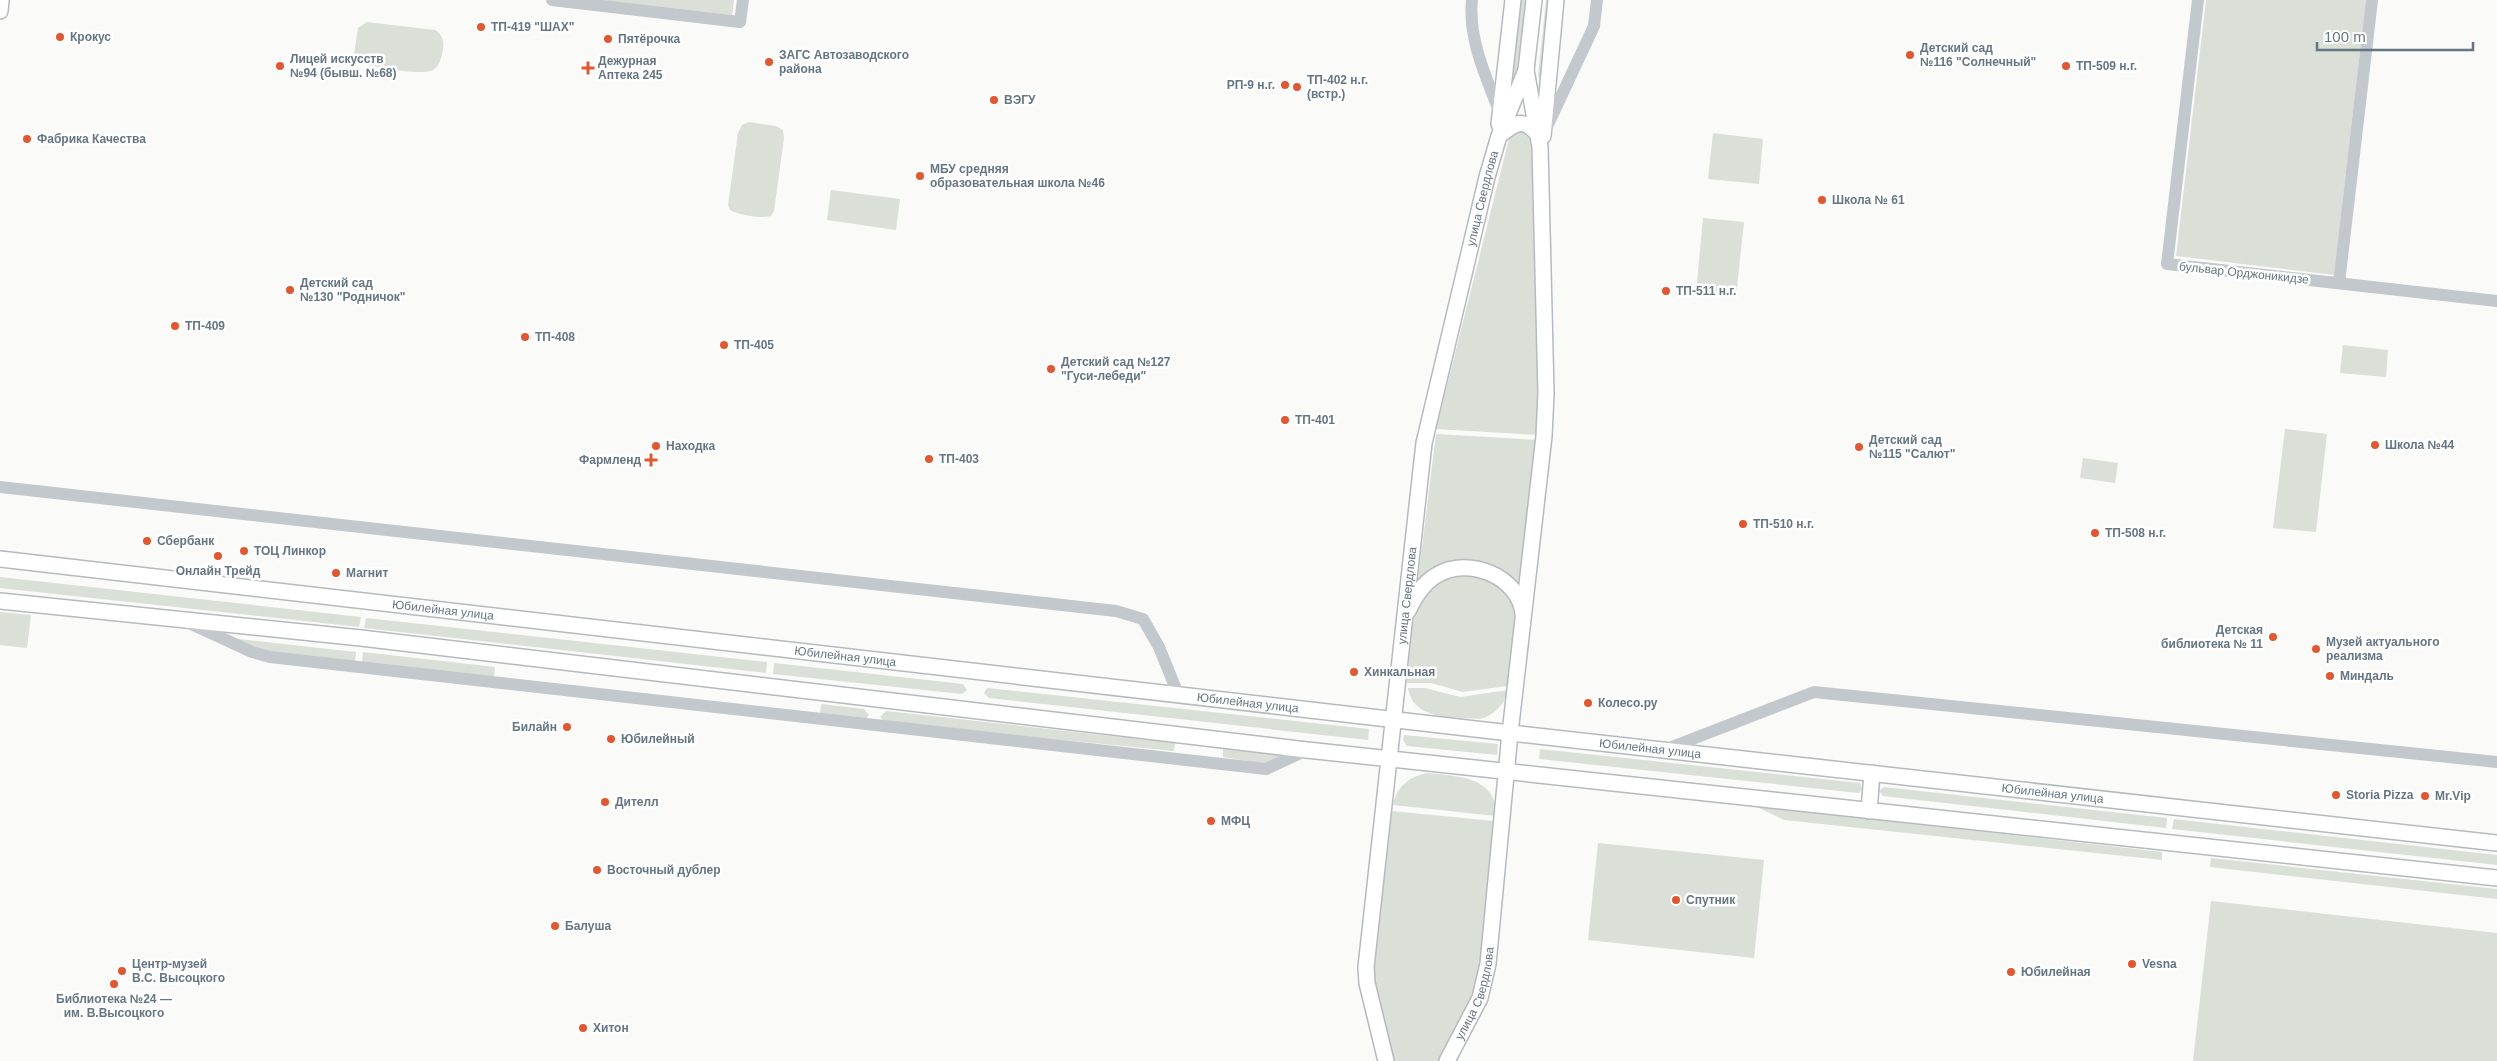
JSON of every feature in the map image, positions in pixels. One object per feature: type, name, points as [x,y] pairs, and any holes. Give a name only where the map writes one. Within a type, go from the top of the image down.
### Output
[{"type":"main road","points":[[0,11],[1,0]]},
{"type":"main road","name":"улица Свердлова","points":[[1499,136],[1513,0]]},
{"type":"main road","name":"улица Свердлова","points":[[1386,1061],[1367,983],[1366,967],[1387,759],[1424,443],[1499,136],[1526,70],[1534,0]]},
{"type":"main road","name":"улица Свердлова","points":[[1447,1061],[1480,998],[1485,982],[1510,733],[1545,428],[1541,139],[1556,0]]},
{"type":"main road","name":"улица Свердлова","points":[[1526,70],[1541,139]]},
{"type":"main road","points":[[1499,136],[1514,124],[1522,123],[1531,126],[1541,139]]},
{"type":"main road","name":"Юбилейная улица","points":[[0,559],[1510,733],[2497,843]]},
{"type":"main road","points":[[1404,618],[1415,596],[1425,584],[1438,574],[1454,568],[1467,568],[1484,571],[1499,578],[1510,587],[1519,599],[1524,623]]},
{"type":"main road","points":[[0,600],[176,617],[1387,759],[2497,878]]},
{"type":"main road","points":[[1869,811],[1872,773]]},
{"type":"street","points":[[559,0],[740,22],[743,0]]},
{"type":"street","points":[[1472,0],[1470,16],[1478,55],[1500,113]]},
{"type":"street","points":[[1541,139],[1594,26],[1597,0]]},
{"type":"street","name":"бульвар Орджоникидзе","points":[[2198,0],[2167,264],[2497,301]]},
{"type":"street","points":[[2339,283],[2372,0]]},
{"type":"street","points":[[0,487],[1116,611],[1143,619],[1159,646],[1178,694]]},
{"type":"street","points":[[176,617],[252,652],[270,657],[1266,769],[1307,750]]},
{"type":"street","points":[[1664,750],[1814,692],[2497,762]]},
{"type":"shaded area","points":[[600,0],[734,0],[732,15]]},
{"type":"shaded area","points":[[1519,0],[1526,0],[1517,73],[1515,76],[1512,74]]},
{"type":"shaded area","points":[[1546,0],[1553,0],[1541,80],[1538,76]]},
{"type":"shaded area","points":[[2206,0],[2366,0],[2334,275],[2176,256]]},
{"type":"shaded area","points":[[367,22],[435,30],[440,34],[443,41],[443,50],[439,64],[428,72],[419,72],[386,69],[360,63],[354,55],[358,28]]},
{"type":"shaded area","points":[[749,122],[776,126],[783,130],[784,138],[774,211],[771,216],[755,217],[744,215],[730,210],[728,205],[738,133],[742,125]]},
{"type":"shaded area","points":[[1517,127],[1534,137],[1539,435],[1436,429],[1510,135]]},
{"type":"shaded area","points":[[1713,133],[1763,139],[1759,184],[1708,179]]},
{"type":"shaded area","points":[[831,190],[900,199],[896,230],[827,220]]},
{"type":"shaded area","points":[[1703,218],[1744,222],[1736,297],[1696,293]]},
{"type":"shaded area","points":[[2343,345],[2388,350],[2386,377],[2340,373]]},
{"type":"shaded area","points":[[2285,429],[2327,434],[2316,532],[2273,528]]},
{"type":"shaded area","points":[[1436,434],[1538,440],[1523,593],[1498,569],[1478,561],[1467,560],[1447,564],[1418,579]]},
{"type":"shaded area","points":[[2083,458],[2118,463],[2115,483],[2080,478]]},
{"type":"shaded area","points":[[1464,575],[1489,580],[1498,585],[1508,595],[1519,615],[1514,682],[1507,686],[1463,692],[1431,683],[1407,683],[1412,631],[1415,615],[1421,601],[1431,589],[1445,580]]},
{"type":"shaded area","points":[[0,577],[361,617],[359,627],[0,588]]},
{"type":"shaded area","points":[[0,612],[31,615],[27,648],[0,645]]},
{"type":"shaded area","points":[[366,618],[767,662],[766,673],[364,628]]},
{"type":"shaded area","points":[[230,638],[356,652],[355,662],[271,652]]},
{"type":"shaded area","points":[[363,652],[495,667],[494,677],[362,663]]},
{"type":"shaded area","points":[[774,663],[963,684],[967,690],[962,694],[773,674]]},
{"type":"shaded area","points":[[987,688],[1369,729],[1368,740],[989,698],[984,693]]},
{"type":"shaded area","points":[[1408,688],[1425,688],[1460,697],[1509,690],[1505,700],[1498,708],[1490,715],[1480,719],[1448,717],[1426,712],[1412,699]]},
{"type":"shaded area","points":[[821,704],[864,709],[869,715],[866,719],[820,715]]},
{"type":"shaded area","points":[[886,711],[1175,743],[1174,751],[885,722],[880,717]]},
{"type":"shaded area","points":[[1404,735],[1498,744],[1497,755],[1407,746],[1403,740]]},
{"type":"shaded area","points":[[1223,749],[1278,754],[1280,757],[1265,764],[1223,757]]},
{"type":"shaded area","points":[[1540,749],[1860,783],[1862,789],[1859,793],[1539,759]]},
{"type":"shaded area","points":[[1427,773],[1462,777],[1482,786],[1490,793],[1495,803],[1496,816],[1393,805],[1397,793],[1405,783]]},
{"type":"shaded area","points":[[1884,787],[2167,818],[2166,828],[1883,796],[1879,791]]},
{"type":"shaded area","points":[[1755,806],[2162,852],[2162,860],[1784,820]]},
{"type":"shaded area","points":[[1392,811],[1494,821],[1479,972],[1472,995],[1438,1061],[1394,1061],[1375,987],[1374,966]]},
{"type":"shaded area","points":[[2174,819],[2497,855],[2497,865],[2172,829]]},
{"type":"shaded area","name":"Спутник","points":[[1598,843],[1764,860],[1754,958],[1588,940]]},
{"type":"shaded area","points":[[2211,858],[2497,889],[2497,899],[2210,867]]},
{"type":"shaded area","points":[[2211,901],[2497,933],[2497,1061],[2193,1061]]},
{"type":"place","name":"ТП-419 \"ШАХ\"","points":[[481,27]]},
{"type":"place","name":"Крокус","points":[[60,37]]},
{"type":"place","name":"Пятёрочка","points":[[608,39]]},
{"type":"place","name":"Детский сад №116 \"Солнечный\"","points":[[1910,55]]},
{"type":"place","name":"ЗАГС Автозаводского района","points":[[769,62]]},
{"type":"place","name":"Лицей искусств №94 (бывш. №68)","points":[[280,66]]},
{"type":"place","name":"ТП-509 н.г.","points":[[2066,66]]},
{"type":"place","name":"Дежурная Аптека 245","points":[[588,68]]},
{"type":"place","name":"РП-9 н.г.","points":[[1285,85]]},
{"type":"place","name":"ТП-402 н.г. (встр.)","points":[[1297,87]]},
{"type":"place","name":"ВЭГУ","points":[[994,100]]},
{"type":"place","name":"Фабрика Качества","points":[[27,139]]},
{"type":"place","name":"МБУ средняя образовательная школа №46","points":[[920,176]]},
{"type":"place","name":"Школа № 61","points":[[1822,200]]},
{"type":"place","name":"Детский сад №130 \"Родничок\"","points":[[290,290]]},
{"type":"place","name":"ТП-511 н.г.","points":[[1666,291]]},
{"type":"place","name":"ТП-409","points":[[175,326]]},
{"type":"place","name":"ТП-408","points":[[525,337]]},
{"type":"place","name":"ТП-405","points":[[724,345]]},
{"type":"place","name":"Детский сад №127 \"Гуси-лебеди\"","points":[[1051,369]]},
{"type":"place","name":"ТП-401","points":[[1285,420]]},
{"type":"place","name":"Школа №44","points":[[2375,445]]},
{"type":"place","name":"Находка","points":[[656,446]]},
{"type":"place","name":"Детский сад №115 \"Салют\"","points":[[1859,447]]},
{"type":"place","name":"ТП-403","points":[[929,459]]},
{"type":"place","name":"Фармленд","points":[[651,460]]},
{"type":"place","name":"ТП-510 н.г.","points":[[1743,524]]},
{"type":"place","name":"ТП-508 н.г.","points":[[2095,533]]},
{"type":"place","name":"Сбербанк","points":[[147,541]]},
{"type":"place","name":"ТОЦ Линкор","points":[[244,551]]},
{"type":"place","name":"Онлайн Трейд","points":[[218,556]]},
{"type":"place","name":"Магнит","points":[[336,573]]},
{"type":"place","name":"Детская библиотека № 11","points":[[2273,637]]},
{"type":"place","name":"Музей актуального реализма","points":[[2316,649]]},
{"type":"place","name":"Хинкальная","points":[[1354,672]]},
{"type":"place","name":"Миндаль","points":[[2330,676]]},
{"type":"place","name":"Колесо.ру","points":[[1588,703]]},
{"type":"place","name":"Билайн","points":[[567,727]]},
{"type":"place","name":"Юбилейный","points":[[611,739]]},
{"type":"place","name":"Storia Pizza","points":[[2336,795]]},
{"type":"place","name":"Mr.Vip","points":[[2425,796]]},
{"type":"place","name":"Дителл","points":[[605,802]]},
{"type":"place","name":"МФЦ","points":[[1211,821]]},
{"type":"place","name":"Восточный дублер","points":[[597,870]]},
{"type":"place","name":"Спутник","points":[[1676,900]]},
{"type":"place","name":"Балуша","points":[[555,926]]},
{"type":"place","name":"Vesna","points":[[2132,964]]},
{"type":"place","name":"Центр-музей В.С. Высоцкого","points":[[122,971]]},
{"type":"place","name":"Юбилейная","points":[[2011,972]]},
{"type":"place","name":"Библиотека №24 — им. В.Высоцкого","points":[[114,984]]},
{"type":"place","name":"Хитон","points":[[583,1028]]}]
